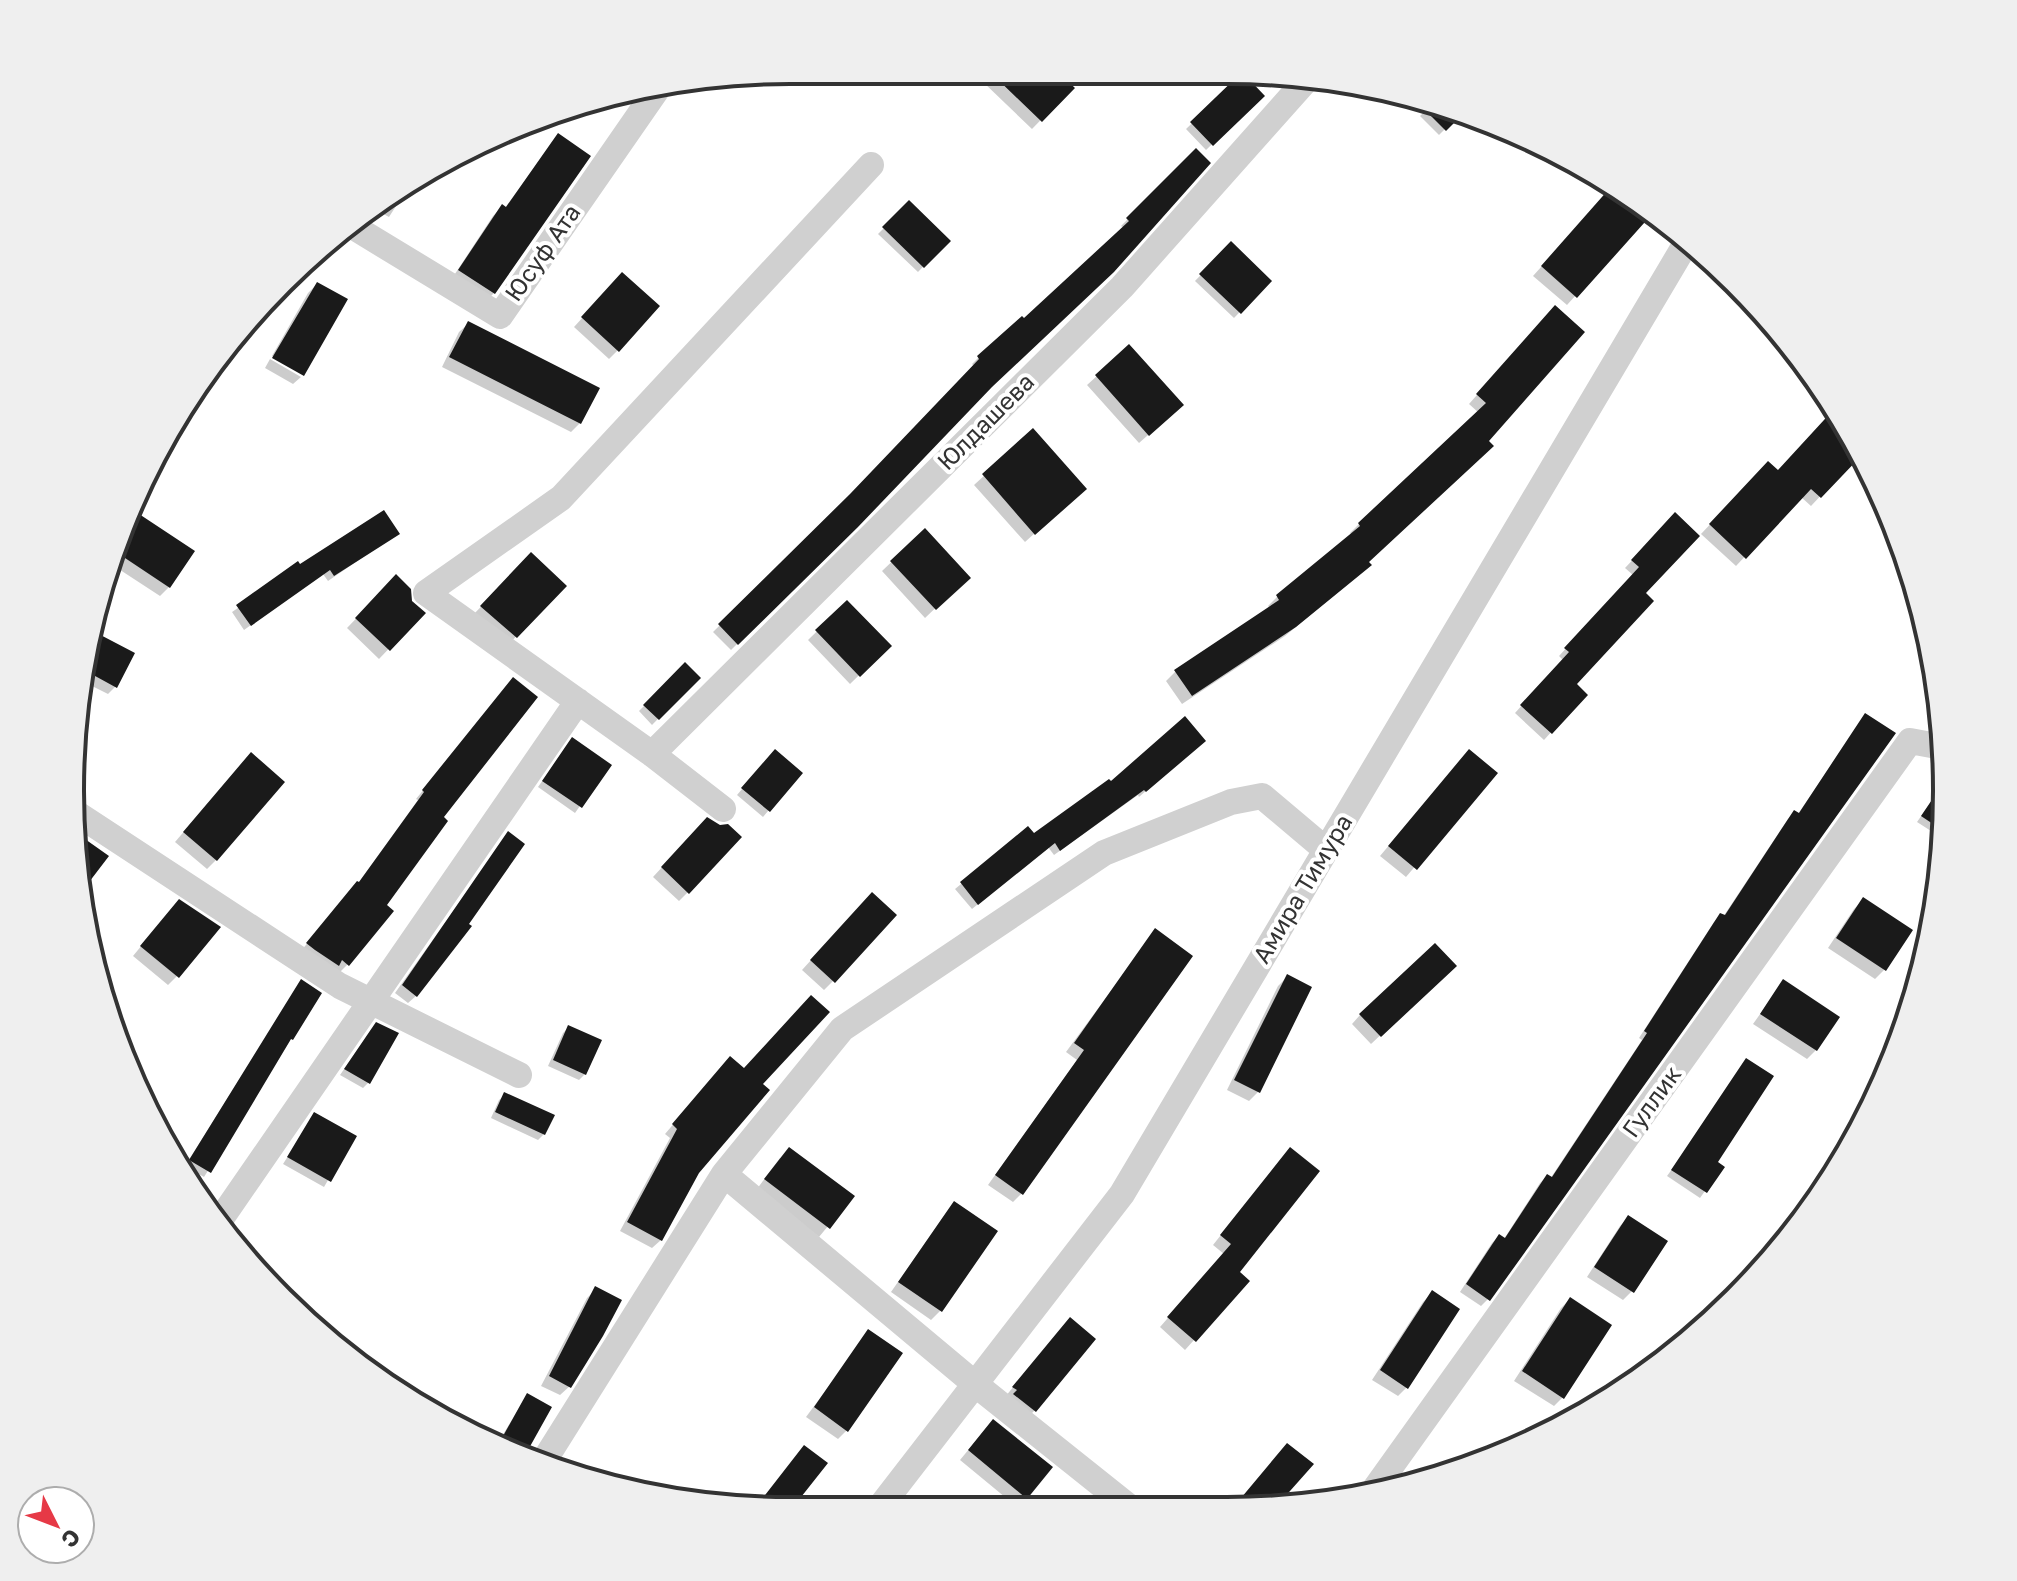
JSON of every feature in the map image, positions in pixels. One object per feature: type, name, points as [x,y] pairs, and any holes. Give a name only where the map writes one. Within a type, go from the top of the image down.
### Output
[{"type":"street","name":"Юлдашева","points":[[652,754],[1122,287],[1299,88]]},
{"type":"street","name":"Юсуф Ата","points":[[359,230],[500,316],[651,99]]},
{"type":"street","points":[[723,809],[652,754],[426,593],[561,498],[871,165]]},
{"type":"street","name":"Амира Тимура","points":[[888,1497],[1122,1194],[1682,251]]},
{"type":"street","points":[[225,1213],[578,701]]},
{"type":"street","name":"Гуллик","points":[[1382,1479],[1910,741],[1931,745]]},
{"type":"street","points":[[548,1454],[724,1174],[842,1029],[1104,853],[1231,802],[1262,796],[1326,850]]},
{"type":"street","points":[[85,819],[340,986],[519,1075]]},
{"type":"street","points":[[724,1174],[975,1384],[1117,1497]]},
{"type":"building","points":[[1003,84],[1071,84],[1075,88],[1042,122]]},
{"type":"building","points":[[1229,84],[1255,85],[1265,96],[1213,146],[1190,122]]},
{"type":"building","points":[[1429,114],[1455,122],[1446,131]]},
{"type":"building","points":[[558,133],[591,156],[495,294],[458,270],[502,204],[506,207]]},
{"type":"building","points":[[1196,148],[1211,163],[1114,272],[992,387],[858,527],[738,645],[718,624],[850,494],[979,359],[977,356],[1022,316],[1024,318],[1129,221],[1126,218]]},
{"type":"building","points":[[1605,194],[1645,222],[1577,298],[1541,266]]},
{"type":"building","points":[[909,200],[951,241],[924,268],[882,227]]},
{"type":"building","points":[[1231,241],[1272,281],[1241,314],[1199,274]]},
{"type":"building","points":[[622,272],[660,306],[619,352],[581,317]]},
{"type":"building","points":[[317,282],[348,299],[304,376],[272,358]]},
{"type":"building","points":[[1555,305],[1585,332],[1489,441],[1494,446],[1369,562],[1372,565],[1296,627],[1192,696],[1174,670],[1279,600],[1276,595],[1360,526],[1358,523],[1486,403],[1476,394]]},
{"type":"building","points":[[468,321],[600,388],[581,424],[449,357]]},
{"type":"building","points":[[1129,344],[1184,405],[1149,436],[1095,375]]},
{"type":"building","points":[[1826,418],[1853,465],[1821,498],[1811,489],[1746,559],[1709,524],[1768,461],[1778,470]]},
{"type":"building","points":[[1033,428],[1087,489],[1035,535],[982,474]]},
{"type":"building","points":[[384,510],[400,534],[334,576],[330,570],[251,626],[236,605],[298,561],[300,564]]},
{"type":"building","points":[[1675,512],[1700,536],[1646,593],[1654,601],[1577,684],[1588,695],[1552,734],[1520,705],[1569,652],[1564,648],[1639,567],[1631,560]]},
{"type":"building","points":[[140,515],[195,551],[170,588],[123,557]]},
{"type":"building","points":[[925,528],[971,578],[936,610],[890,561]]},
{"type":"building","points":[[531,552],[567,586],[517,638],[480,606]]},
{"type":"building","points":[[396,574],[411,589],[412,601],[426,613],[390,651],[355,618]]},
{"type":"building","points":[[847,600],[892,646],[860,677],[815,630]]},
{"type":"building","points":[[102,636],[135,653],[117,688],[94,675]]},
{"type":"building","points":[[685,662],[701,678],[659,720],[643,705]]},
{"type":"building","points":[[513,677],[538,697],[444,817],[448,821],[387,905],[394,911],[349,966],[342,960],[339,966],[306,943],[359,882],[424,792],[422,790]]},
{"type":"building","points":[[1865,713],[1896,733],[1490,1301],[1466,1284],[1499,1234],[1505,1238],[1547,1174],[1552,1177],[1647,1033],[1644,1031],[1720,913],[1725,915],[1794,810],[1799,813]]},
{"type":"building","points":[[1185,716],[1206,741],[1146,792],[1144,790],[1060,851],[1055,843],[978,905],[960,882],[1028,826],[1034,833],[1109,779],[1111,781]]},
{"type":"building","points":[[572,737],[612,765],[582,808],[542,781]]},
{"type":"building","points":[[775,749],[803,773],[770,812],[741,788]]},
{"type":"building","points":[[1469,749],[1498,773],[1417,870],[1388,846]]},
{"type":"building","points":[[251,752],[285,782],[217,861],[183,832]]},
{"type":"building","points":[[1933,799],[1932,823],[1921,816]]},
{"type":"building","points":[[707,817],[720,825],[728,824],[742,837],[689,894],[661,867]]},
{"type":"building","points":[[508,831],[525,844],[469,924],[472,926],[417,997],[402,985]]},
{"type":"building","points":[[86,840],[109,856],[90,881]]},
{"type":"building","points":[[872,892],[897,915],[835,983],[810,960]]},
{"type":"building","points":[[1863,897],[1913,930],[1886,971],[1836,938]]},
{"type":"building","points":[[179,899],[221,927],[179,978],[140,946]]},
{"type":"building","points":[[1155,928],[1193,956],[1023,1195],[995,1175],[1084,1050],[1074,1043]]},
{"type":"building","points":[[1435,943],[1457,966],[1381,1037],[1359,1014]]},
{"type":"building","points":[[1287,974],[1312,987],[1260,1093],[1234,1080]]},
{"type":"building","points":[[301,979],[322,993],[211,1173],[189,1160]]},
{"type":"building","points":[[1783,979],[1840,1017],[1817,1051],[1760,1014]]},
{"type":"building","points":[[811,995],[830,1012],[763,1084],[770,1090],[699,1173],[662,1241],[627,1222],[677,1129],[672,1124],[730,1056],[744,1068]]},
{"type":"building","points":[[376,1022],[399,1033],[370,1084],[344,1069]]},
{"type":"building","points":[[568,1025],[602,1040],[586,1075],[553,1060]]},
{"type":"building","points":[[1746,1058],[1774,1076],[1718,1162],[1725,1167],[1707,1193],[1671,1170]]},
{"type":"building","points":[[504,1092],[555,1115],[545,1135],[495,1112]]},
{"type":"building","points":[[314,1112],[357,1136],[331,1182],[287,1157]]},
{"type":"building","points":[[789,1147],[855,1196],[830,1229],[764,1179]]},
{"type":"building","points":[[1290,1147],[1320,1171],[1240,1272],[1250,1281],[1196,1342],[1167,1317],[1231,1244],[1220,1235]]},
{"type":"building","points":[[954,1201],[998,1231],[942,1312],[898,1282]]},
{"type":"building","points":[[1628,1215],[1668,1241],[1634,1293],[1594,1267]]},
{"type":"building","points":[[595,1286],[622,1300],[571,1388],[549,1376]]},
{"type":"building","points":[[1432,1290],[1460,1309],[1408,1389],[1380,1370]]},
{"type":"building","points":[[1570,1297],[1612,1325],[1564,1399],[1522,1371]]},
{"type":"building","points":[[1070,1317],[1096,1339],[1036,1412],[1013,1394],[1017,1390],[1012,1387]]},
{"type":"building","points":[[868,1329],[903,1353],[848,1432],[814,1407]]},
{"type":"building","points":[[527,1393],[552,1407],[530,1447],[503,1435]]},
{"type":"building","points":[[993,1419],[1053,1467],[1029,1497],[1025,1497],[968,1450]]},
{"type":"building","points":[[1287,1443],[1314,1464],[1288,1494],[1242,1496]]},
{"type":"building","points":[[804,1445],[828,1463],[801,1497],[764,1496]]}]
